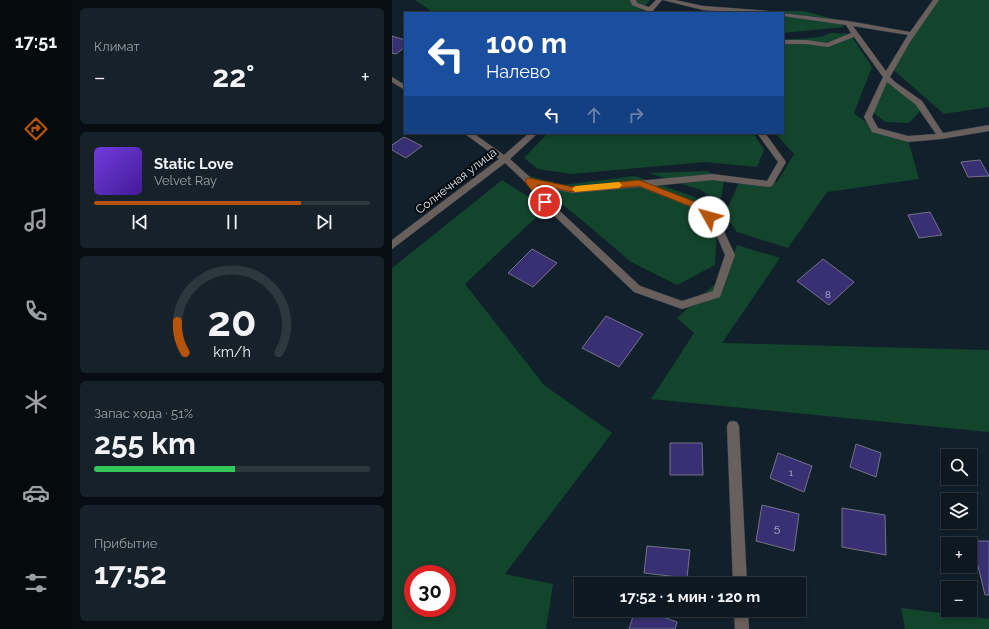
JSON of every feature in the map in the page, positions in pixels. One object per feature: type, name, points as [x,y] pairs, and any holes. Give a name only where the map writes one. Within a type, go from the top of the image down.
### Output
[{"type":"street","points":[[633,0],[634,4],[649,12],[659,0]]},
{"type":"street","points":[[666,0],[703,8],[757,12]]},
{"type":"street","points":[[703,8],[709,0]]},
{"type":"street","points":[[936,0],[911,34],[885,76],[868,117],[875,130],[908,139],[942,136],[989,128]]},
{"type":"street","points":[[784,14],[911,34]]},
{"type":"street","points":[[848,23],[885,76],[892,84],[919,103],[942,136]]},
{"type":"street","points":[[784,42],[806,42],[828,45],[856,34]]},
{"type":"street","points":[[392,79],[404,87]]},
{"type":"street","points":[[469,134],[505,159],[529,181],[545,202],[637,289],[682,305],[717,294],[730,255],[718,227],[700,207],[639,183]]},
{"type":"street","name":"Солнечная улица","points":[[392,245],[505,159],[533,134]]},
{"type":"street","points":[[529,181],[573,190],[712,177],[769,184],[782,162],[762,134]]},
{"type":"street","points":[[733,426],[740,577]]},
{"type":"street","points":[[741,617],[742,629]]},
{"type":"green space","points":[[415,0],[650,0],[640,12],[433,12]]},
{"type":"green space","points":[[934,0],[989,0],[989,107],[944,114],[889,66]]},
{"type":"green space","points":[[804,11],[838,20],[844,27],[784,33],[784,12],[711,12]]},
{"type":"green space","points":[[831,33],[850,34],[872,67],[854,113],[878,132],[909,143],[919,179],[827,192],[788,248],[737,232],[725,214],[741,178],[777,182],[794,154],[776,134],[784,134],[784,40],[821,37]]},
{"type":"green space","points":[[886,77],[923,108],[909,123],[885,122],[874,113],[875,93]]},
{"type":"green space","points":[[547,134],[754,134],[764,150],[757,167],[705,162],[571,174],[538,169],[524,158]]},
{"type":"green space","points":[[707,171],[724,180],[720,204],[701,190],[649,173]]},
{"type":"green space","points":[[526,175],[562,185],[635,176],[695,197],[717,229],[715,265],[677,285],[631,262]]},
{"type":"green space","points":[[502,180],[546,208],[465,284],[544,385],[612,433],[505,574],[553,584],[546,629],[392,629],[392,268]]},
{"type":"green space","points":[[737,245],[780,258],[722,343],[989,350],[989,432],[651,399],[694,333],[677,318],[727,273]]},
{"type":"green space","points":[[901,608],[941,613],[941,617],[973,617],[989,619],[989,629],[905,629]]},
{"type":"building","points":[[392,36],[404,40],[404,48],[396,54],[392,53]]},
{"type":"building","points":[[404,137],[422,146],[406,158],[392,150],[392,145]]},
{"type":"building","points":[[980,160],[989,176],[968,177],[961,162]]},
{"type":"building","points":[[930,212],[942,235],[919,238],[908,215]]},
{"type":"building","points":[[532,249],[557,263],[533,287],[508,273]]},
{"type":"building","points":[[823,259],[854,282],[829,305],[797,281]]},
{"type":"building","points":[[606,316],[643,334],[619,367],[582,348]]},
{"type":"building","points":[[670,443],[702,443],[703,475],[670,475]]},
{"type":"building","points":[[856,444],[881,453],[876,477],[850,467]]},
{"type":"building","points":[[778,453],[812,466],[804,492],[770,478]]},
{"type":"building","points":[[762,505],[799,514],[794,551],[756,541]]},
{"type":"building","points":[[842,508],[885,515],[886,555],[842,547]]},
{"type":"building","points":[[977,541],[989,541],[989,595],[985,595],[977,562]]},
{"type":"building","points":[[647,546],[690,550],[687,577],[644,573]]},
{"type":"building","points":[[633,617],[663,617],[677,622],[675,629],[629,629]]},
{"type":"slow traffic","points":[[575,189],[619,185]]},
{"type":"route","points":[[545,202],[529,181],[573,190],[639,183],[700,207],[709,217]]}]
